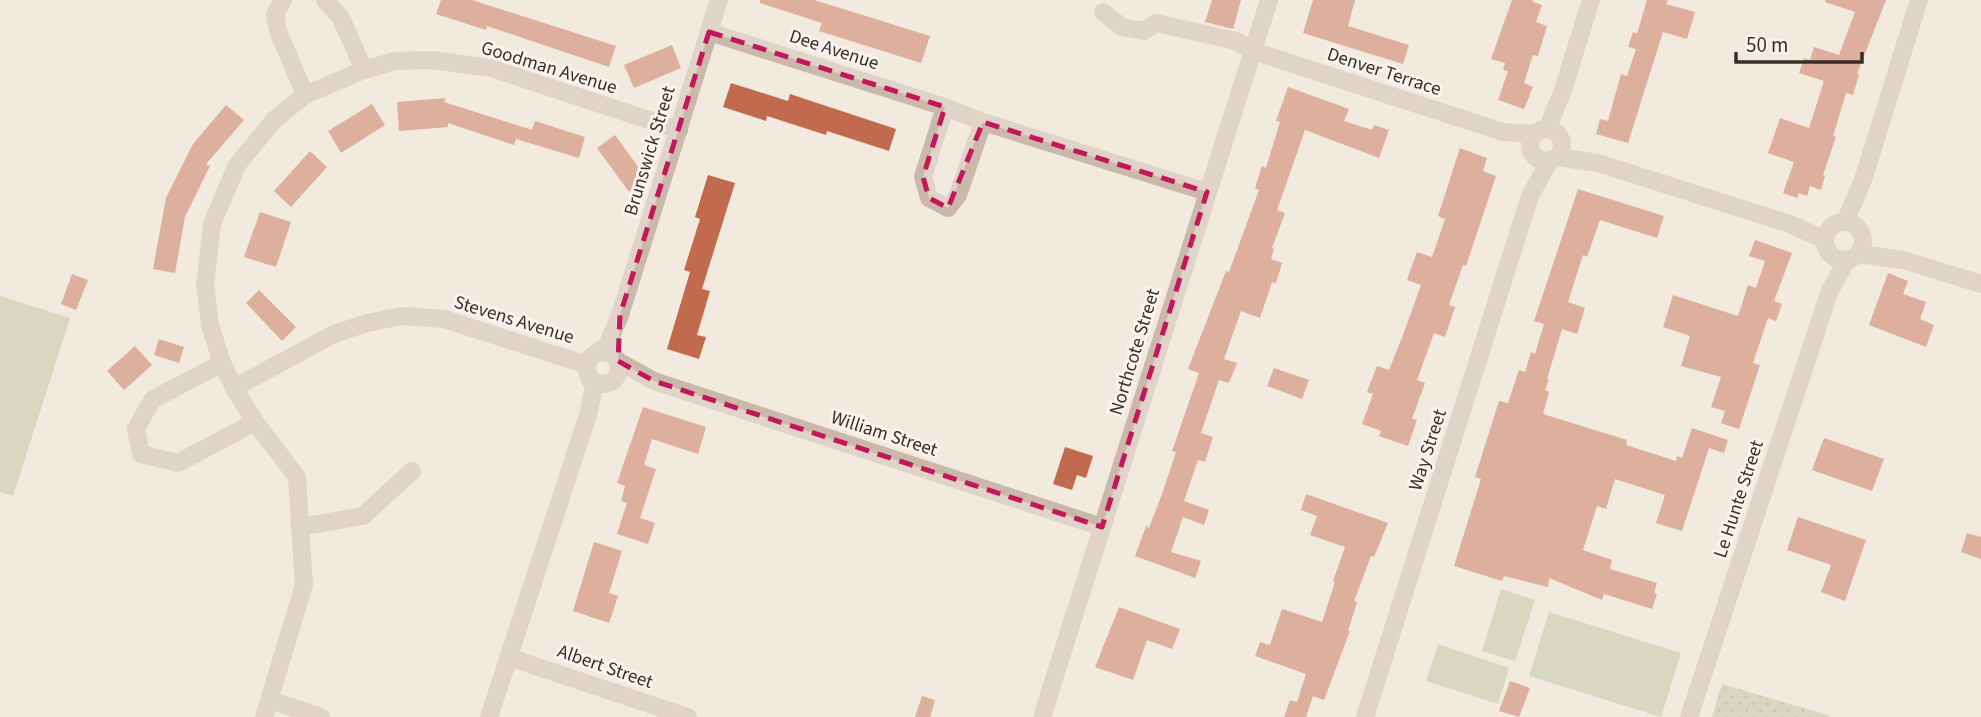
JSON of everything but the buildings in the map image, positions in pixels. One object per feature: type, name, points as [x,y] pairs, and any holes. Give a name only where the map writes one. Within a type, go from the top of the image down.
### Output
[{"type":"street","points":[[283,0],[275,14],[278,31],[305,95]]},
{"type":"street","points":[[325,0],[341,18],[364,70]]},
{"type":"street","name":"Brunswick Street","points":[[489,717],[588,415],[598,372],[621,315],[719,0]]},
{"type":"street","name":"Northcote Street","points":[[1042,717],[1269,0]]},
{"type":"street","name":"Way Street","points":[[1365,717],[1591,0]]},
{"type":"street","name":"Le Hunte Street","points":[[1689,717],[1829,293],[1919,0]]},
{"type":"street","name":"Denver Terrace","points":[[1103,12],[1122,27],[1144,31],[1156,23],[1236,41],[1253,51],[1981,284]]},
{"type":"street","name":"Dee Avenue","points":[[709,32],[1207,192]]},
{"type":"street","name":"Goodman Avenue","points":[[267,708],[304,585],[297,477],[255,422],[234,388],[222,363],[210,325],[205,285],[212,224],[237,165],[274,120],[305,95],[364,70],[394,61],[432,60],[491,68],[679,130]]},
{"type":"street","points":[[945,107],[923,177],[929,198],[948,208],[958,195],[983,122]]},
{"type":"street","name":"Brunswick Street","points":[[598,372],[618,374],[621,315]]},
{"type":"street","name":"Stevens Avenue","points":[[234,388],[334,334],[402,316],[444,319],[598,372],[607,352],[617,359]]},
{"type":"street","name":"William Street","points":[[617,359],[631,370],[654,381],[1102,527]]},
{"type":"street","points":[[222,363],[152,400],[135,429],[141,454],[178,463],[255,422]]},
{"type":"street","name":"William Street","points":[[598,372],[654,381]]},
{"type":"street","points":[[300,527],[363,516],[412,471]]},
{"type":"street","name":"Albert Street","points":[[508,657],[688,717]]},
{"type":"street","points":[[267,708],[321,717]]},
{"type":"highlighted area","points":[[709,32],[945,107],[923,177],[929,198],[948,208],[983,122],[1207,192],[1102,527],[654,381],[618,361],[620,315]]},
{"type":"green space","points":[[0,296],[70,318],[13,496],[0,492]]},
{"type":"green space","points":[[1501,589],[1535,600],[1515,661],[1482,651]]},
{"type":"green space","points":[[1549,612],[1681,653],[1661,717],[1529,676]]},
{"type":"green space","points":[[1438,644],[1509,668],[1498,704],[1426,681]]},
{"type":"green space","points":[[1722,684],[1828,715],[1830,717],[1712,717]]}]
